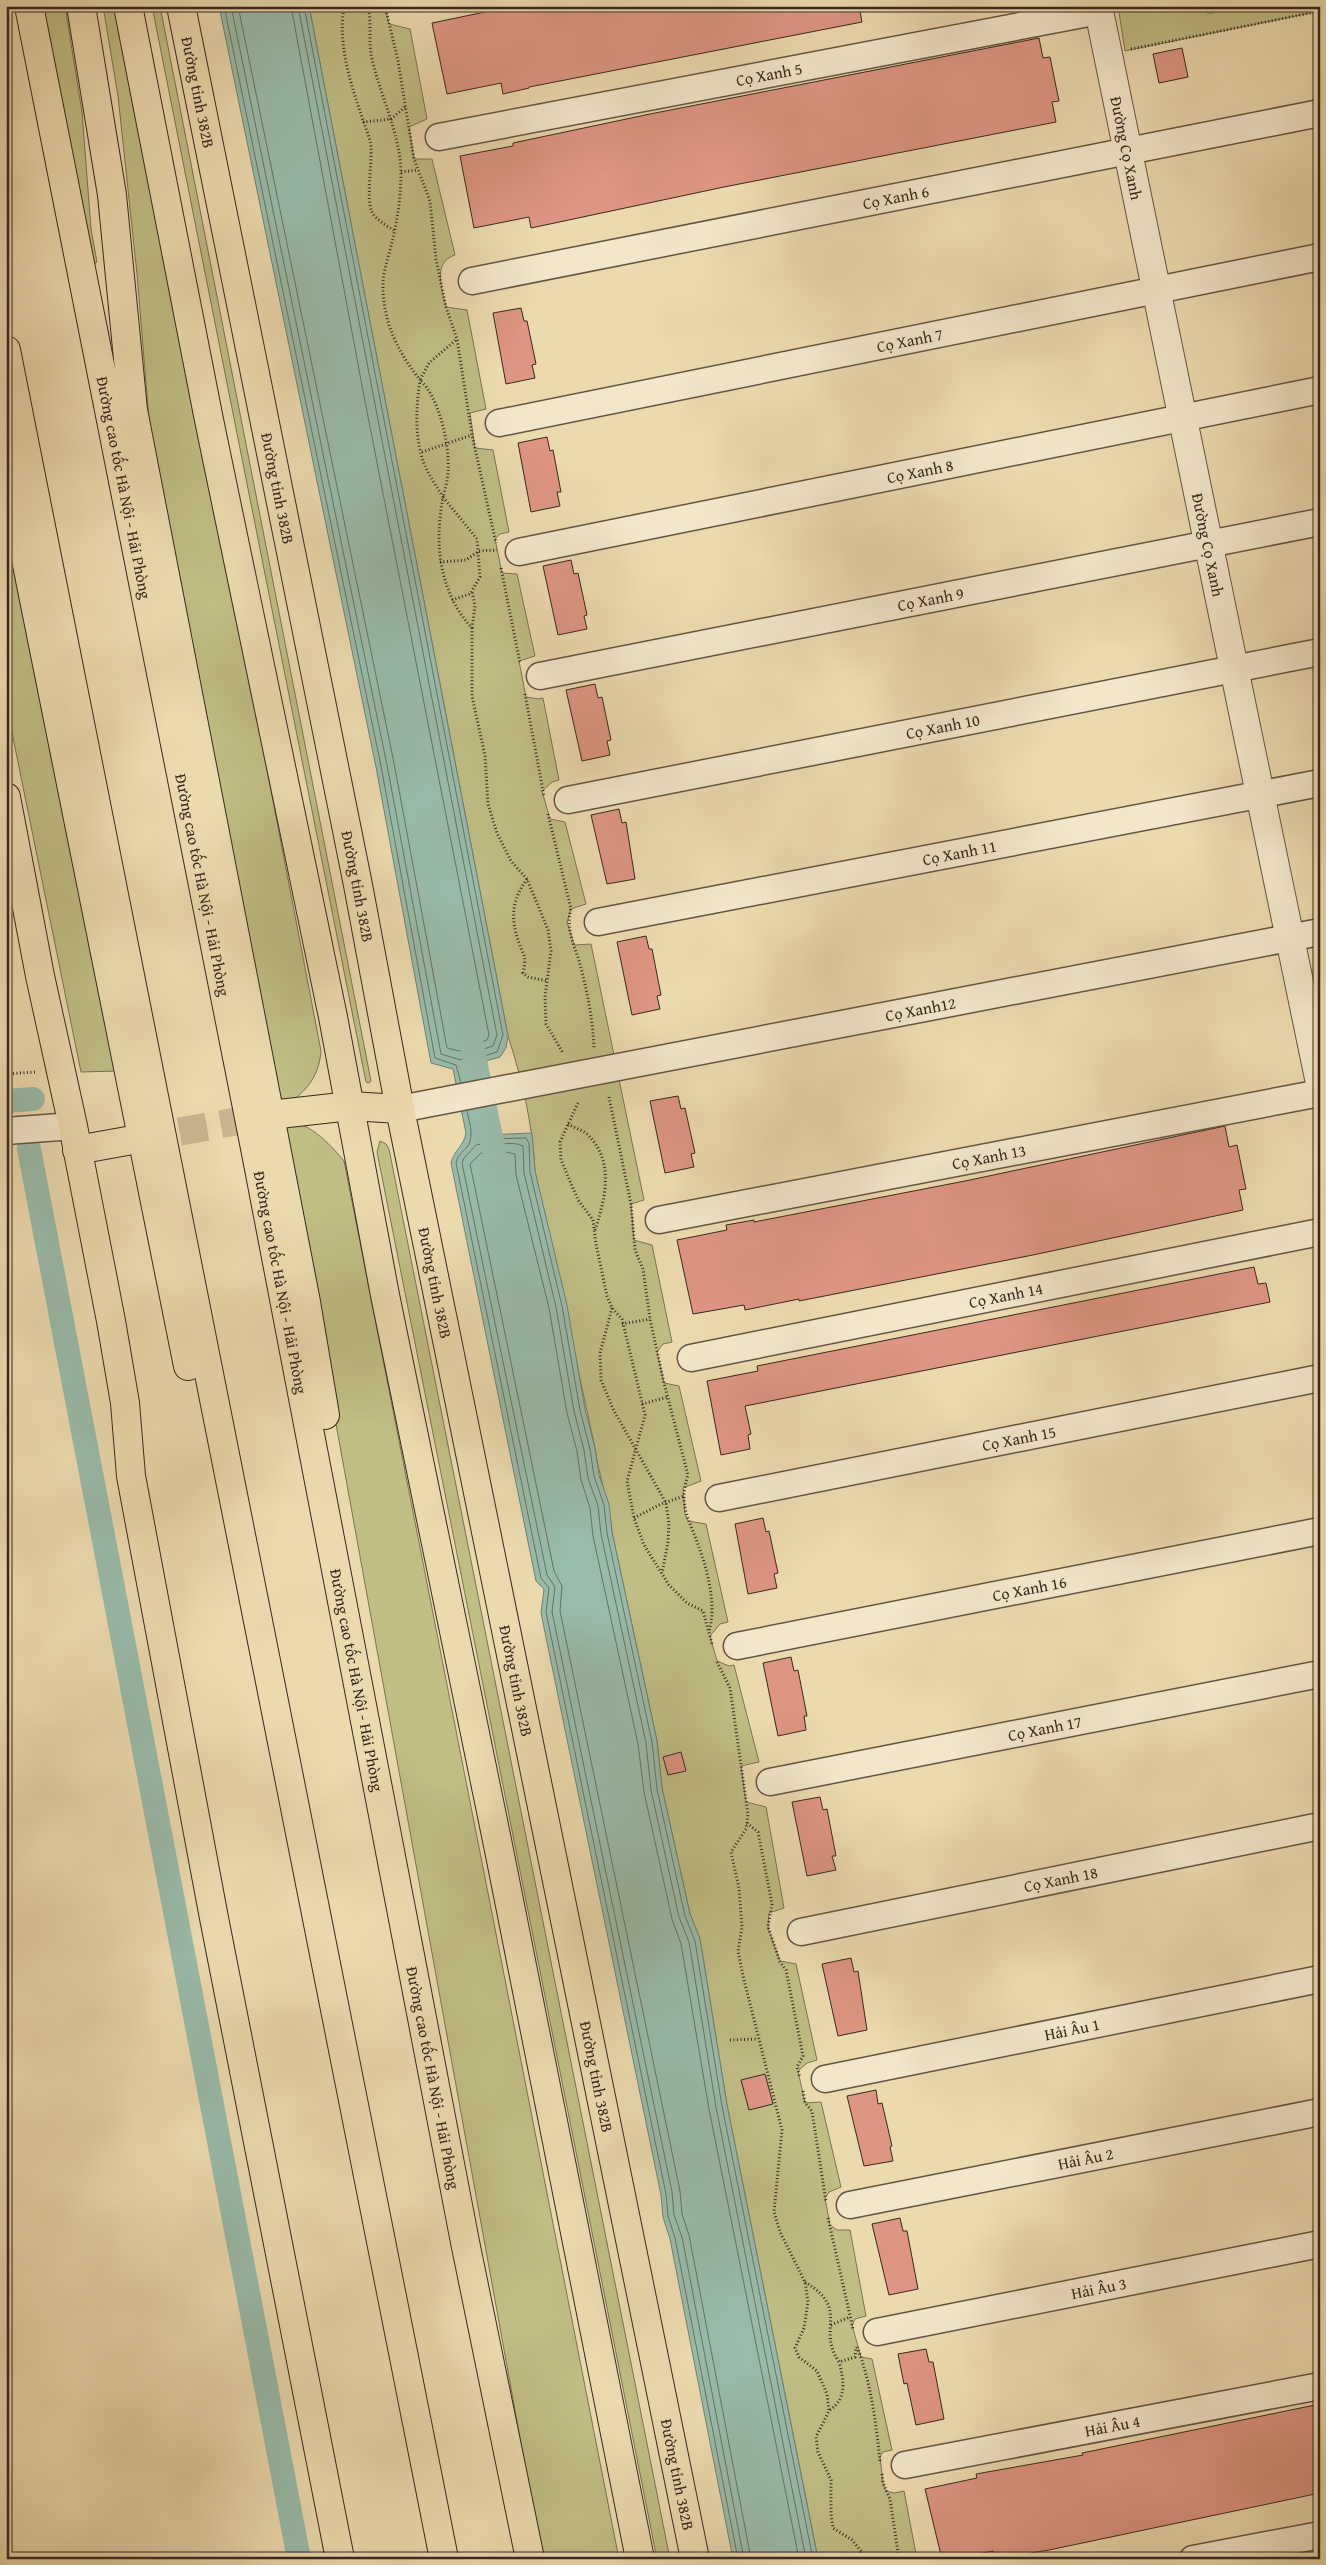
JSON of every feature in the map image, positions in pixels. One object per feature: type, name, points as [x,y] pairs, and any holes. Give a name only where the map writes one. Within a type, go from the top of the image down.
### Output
[{"type":"main road","name":"Đường cao tốc Hà Nội - Hải Phòng","points":[[29,6],[254,1144],[464,2242],[530,2559]]},
{"type":"main road","points":[[81,6],[112,195],[133,410],[306,1302],[464,2242]]},
{"type":"main road","points":[[128,6],[640,2559]]},
{"type":"main road","name":"Đường tỉnh 382B","points":[[181,6],[356,875],[400,1109],[695,2559]]},
{"type":"main road","points":[[6,350],[444,2559]]},
{"type":"main road","points":[[6,460],[166,1260],[444,2559]]},
{"type":"main road","points":[[6,797],[40,976],[75,1138],[125,1403],[131,1476],[214,1918],[340,2559]]},
{"type":"main road","points":[[279,1114],[350,1106],[400,1109]]},
{"type":"main road","points":[[75,1138],[127,1142]]},
{"type":"street","name":"Cọ Xanh 5","points":[[439,137],[1099,9]]},
{"type":"street","name":"Đường Cọ Xanh","points":[[1099,9],[1154,291],[1209,543],[1320,1083]]},
{"type":"street","name":"Cọ Xanh 6","points":[[472,281],[1320,114]]},
{"type":"street","name":"Cọ Xanh 7","points":[[499,423],[1320,257]]},
{"type":"street","name":"Cọ Xanh 8","points":[[504,556],[1320,390]]},
{"type":"street","name":"Cọ Xanh 9","points":[[528,678],[1320,522]]},
{"type":"street","name":"Cọ Xanh 10","points":[[553,803],[1320,652]]},
{"type":"street","name":"Cọ Xanh 11","points":[[598,922],[1320,783]]},
{"type":"street","name":"Cọ Xanh12","points":[[400,1109],[440,1103],[1320,932]]},
{"type":"street","name":"Cọ Xanh 13","points":[[659,1220],[1320,1093]]},
{"type":"street","points":[[6,1131],[75,1138]]},
{"type":"street","name":"Cọ Xanh 14","points":[[691,1358],[1320,1232]]},
{"type":"street","name":"Cọ Xanh 15","points":[[718,1498],[1320,1378]]},
{"type":"street","name":"Cọ Xanh 16","points":[[723,1653],[1320,1531]]},
{"type":"street","name":"Cọ Xanh 17","points":[[770,1782],[1320,1674]]},
{"type":"street","name":"Cọ Xanh 18","points":[[801,1932],[1320,1826]]},
{"type":"street","name":"Hải Âu 1","points":[[825,2079],[1320,1979]]},
{"type":"street","name":"Hải Âu 2","points":[[834,2207],[1320,2112]]},
{"type":"street","name":"Hải Âu 3","points":[[860,2337],[1320,2244]]},
{"type":"street","name":"Hải Âu 4","points":[[905,2466],[1320,2386]]},
{"type":"street","points":[[1193,2559],[1320,2535]]},
{"type":"path","points":[[344,6],[341,30],[347,68],[371,144],[372,174],[369,195],[372,212],[380,222],[394,231]]},
{"type":"path","points":[[368,6],[371,55],[379,91],[395,128],[401,172],[394,231],[383,282],[386,316],[391,334],[402,355],[433,396],[441,419],[449,470],[438,525],[440,562],[452,600],[459,615],[472,628]]},
{"type":"path","points":[[385,6],[398,61],[414,159],[430,201],[436,259],[446,307],[457,339],[472,434],[504,556],[553,803],[571,909],[568,922],[581,967],[592,1017],[594,1052]]},
{"type":"path","points":[[1125,50],[1320,11]]},
{"type":"path","points":[[363,122],[391,119],[406,106]]},
{"type":"path","points":[[401,172],[418,170]]},
{"type":"path","points":[[452,600],[470,594],[480,577],[477,539],[443,497],[425,466],[417,432],[416,406],[420,380],[429,363],[457,339]]},
{"type":"path","points":[[422,452],[446,445],[472,434]]},
{"type":"path","points":[[440,562],[466,560],[479,551],[504,556]]},
{"type":"path","points":[[472,590],[475,606],[472,628],[472,696],[484,756],[488,804],[497,833],[511,861],[527,879],[548,930],[551,951],[545,997],[546,1024],[566,1058]]},
{"type":"path","points":[[527,879],[518,893],[513,911],[513,921],[519,944],[525,954],[523,973],[528,977],[548,981]]},
{"type":"path","points":[[609,1097],[631,1204],[635,1250],[643,1269],[650,1320],[688,1474],[683,1488],[685,1514],[695,1535],[713,1600],[712,1622],[709,1632]]},
{"type":"path","points":[[578,1103],[560,1142],[561,1160],[578,1200],[593,1220],[607,1296],[612,1308],[622,1319],[645,1415],[627,1481],[634,1518],[644,1545],[668,1585],[687,1603],[703,1611],[709,1632],[723,1653],[730,1688],[748,1814],[746,1829],[731,1852],[739,1888],[742,1927],[738,1951],[758,2039],[782,2130],[774,2212],[780,2232],[804,2282],[808,2314],[795,2348],[799,2357],[817,2371],[824,2388],[829,2410]]},
{"type":"path","points":[[568,1124],[587,1134],[596,1144],[604,1162],[607,1185],[594,1233]]},
{"type":"path","points":[[612,1308],[600,1353],[601,1380],[613,1409],[666,1503],[669,1524],[668,1542],[662,1573]]},
{"type":"path","points":[[622,1324],[650,1320]]},
{"type":"path","points":[[642,1404],[668,1397]]},
{"type":"path","points":[[634,1518],[684,1496]]},
{"type":"path","points":[[747,1824],[758,1832],[772,1904],[768,1928],[780,1962],[786,1970],[803,2056],[797,2067],[805,2103],[812,2111],[834,2207],[850,2317],[860,2337],[862,2361],[877,2432],[882,2483],[890,2499],[899,2559]]},
{"type":"path","points":[[730,2040],[758,2039]]},
{"type":"path","points":[[804,2282],[819,2290],[832,2309],[832,2346],[839,2362],[844,2384],[838,2404],[829,2410],[816,2437],[818,2452],[831,2480],[833,2528],[852,2540],[861,2551],[864,2559]]},
{"type":"path","points":[[831,2325],[850,2317]]},
{"type":"path","points":[[839,2362],[855,2357],[860,2337]]},
{"type":"path","points":[[858,2559],[861,2551]]},
{"type":"shaded area","points":[[37,6],[65,6],[82,112],[91,229],[97,262],[93,266]]},
{"type":"shaded area","points":[[103,6],[115,6],[178,306],[321,1051],[317,1070],[308,1086],[295,1098],[278,1109],[150,431],[137,274],[118,96]]},
{"type":"shaded area","points":[[152,6],[160,6],[371,1081],[369,1083],[366,1082]]},
{"type":"shaded area","points":[[309,6],[385,6],[389,24],[410,29],[427,119],[409,127],[414,159],[432,159],[455,255],[443,264],[441,270],[440,277],[446,307],[467,310],[486,409],[470,413],[475,448],[493,450],[509,532],[500,534],[495,539],[502,573],[517,574],[535,656],[519,661],[526,697],[543,698],[559,780],[552,782],[542,791],[550,819],[565,822],[586,904],[571,909],[567,922],[574,945],[591,944],[644,1200],[631,1204],[634,1240],[652,1245],[672,1342],[663,1344],[657,1352],[664,1383],[679,1386],[701,1481],[683,1488],[685,1514],[688,1521],[706,1524],[728,1622],[720,1624],[710,1636],[717,1661],[729,1666],[734,1665],[759,1762],[741,1766],[746,1802],[766,1807],[784,1908],[769,1913],[768,1928],[780,1961],[796,1964],[817,2060],[807,2063],[798,2071],[805,2103],[821,2102],[841,2187],[829,2192],[825,2198],[830,2225],[837,2230],[850,2230],[866,2316],[855,2319],[852,2325],[861,2357],[872,2359],[892,2450],[883,2452],[880,2457],[883,2483],[886,2491],[894,2493],[904,2491],[917,2559],[818,2559],[727,2105],[700,1939],[690,1914],[662,1788],[657,1741],[535,1171],[526,1103],[508,1036]]},
{"type":"shaded area","points":[[1118,6],[1320,6],[1320,11],[1125,51]]},
{"type":"shaded area","points":[[6,500],[118,1071],[81,1072],[6,703]]},
{"type":"shaded area","points":[[1320,957],[1320,1000],[1314,972],[1316,961]]},
{"type":"shaded area","points":[[281,1121],[291,1121],[308,1128],[324,1140],[344,1161],[619,2559],[542,2559]]},
{"type":"shaded area","points":[[380,1141],[386,1144],[389,1149],[670,2559],[657,2559],[377,1152]]},
{"type":"water","points":[[219,6],[309,6],[508,1036],[506,1048],[500,1057],[472,1065],[484,1135],[532,1133],[535,1171],[567,1305],[585,1409],[595,1448],[599,1475],[609,1504],[612,1532],[657,1741],[662,1788],[690,1914],[700,1939],[727,2105],[818,2559],[733,2559],[670,2239],[663,2217],[661,2195],[541,1613],[544,1589],[536,1581],[451,1163],[466,1133],[453,1069],[431,1063],[376,767]]},
{"type":"water","points":[[1199,6],[1226,6],[1213,13],[1207,13]]},
{"type":"building","points":[[497,6],[859,6],[862,22],[529,87],[503,94],[501,83],[447,94],[432,23],[485,12],[484,9]]},
{"type":"building","points":[[1039,38],[1043,58],[1050,57],[1059,101],[1052,102],[1056,122],[724,187],[531,228],[529,217],[474,228],[460,156],[513,146],[513,143],[650,114]]},
{"type":"building","points":[[1182,48],[1188,77],[1159,83],[1153,54]]},
{"type":"building","points":[[521,308],[524,321],[527,321],[536,364],[532,365],[535,378],[506,384],[493,313]]},
{"type":"building","points":[[547,437],[550,451],[553,450],[561,492],[557,492],[560,506],[531,512],[518,443]]},
{"type":"building","points":[[571,560],[574,574],[578,573],[587,615],[584,616],[587,629],[558,635],[543,566]]},
{"type":"building","points":[[595,684],[598,698],[602,697],[611,740],[607,741],[610,755],[582,761],[566,690]]},
{"type":"building","points":[[619,809],[622,823],[626,822],[635,879],[607,884],[591,815]]},
{"type":"building","points":[[646,936],[649,949],[652,949],[661,995],[657,996],[660,1009],[632,1015],[617,942]]},
{"type":"building","points":[[678,1096],[681,1109],[685,1108],[695,1153],[691,1154],[694,1167],[665,1173],[650,1101]]},
{"type":"building","points":[[1225,1126],[1229,1147],[1237,1145],[1246,1189],[1239,1190],[1243,1210],[1033,1255],[799,1301],[799,1299],[745,1310],[744,1305],[693,1314],[677,1240],[727,1230],[726,1225],[754,1220],[754,1222],[965,1181]]},
{"type":"building","points":[[1254,1267],[1258,1284],[1266,1283],[1270,1302],[745,1406],[751,1434],[748,1435],[750,1449],[721,1455],[707,1381],[758,1371],[757,1366]]},
{"type":"building","points":[[763,1518],[766,1532],[769,1531],[778,1573],[774,1574],[777,1588],[748,1594],[735,1524]]},
{"type":"building","points":[[791,1657],[794,1671],[798,1670],[807,1716],[804,1716],[806,1730],[778,1736],[763,1663]]},
{"type":"building","points":[[681,1752],[686,1771],[668,1775],[663,1757]]},
{"type":"building","points":[[820,1797],[823,1810],[827,1809],[836,1856],[832,1856],[836,1870],[807,1876],[792,1802]]},
{"type":"building","points":[[851,1958],[854,1972],[858,1971],[867,2030],[838,2036],[822,1964]]},
{"type":"building","points":[[765,2074],[773,2104],[749,2110],[741,2080]]},
{"type":"building","points":[[876,2090],[878,2104],[882,2103],[892,2146],[890,2147],[893,2161],[864,2166],[847,2096]]},
{"type":"building","points":[[900,2218],[903,2231],[907,2231],[918,2289],[889,2295],[872,2224]]},
{"type":"building","points":[[926,2349],[929,2362],[933,2362],[944,2419],[916,2425],[907,2383],[904,2384],[898,2354]]},
{"type":"building","points":[[1320,2404],[1320,2493],[1049,2550],[996,2559],[993,2551],[955,2559],[942,2559],[925,2489],[977,2478],[976,2474],[1083,2455],[1082,2453]]},
{"type":"waterway","points":[[469,1032],[497,1166]]},
{"type":"waterway","points":[[6,1101],[33,1099]]},
{"type":"waterway","points":[[29,1149],[299,2559]]},
{"type":"tunnel","points":[[138,1139],[273,1115]]}]
